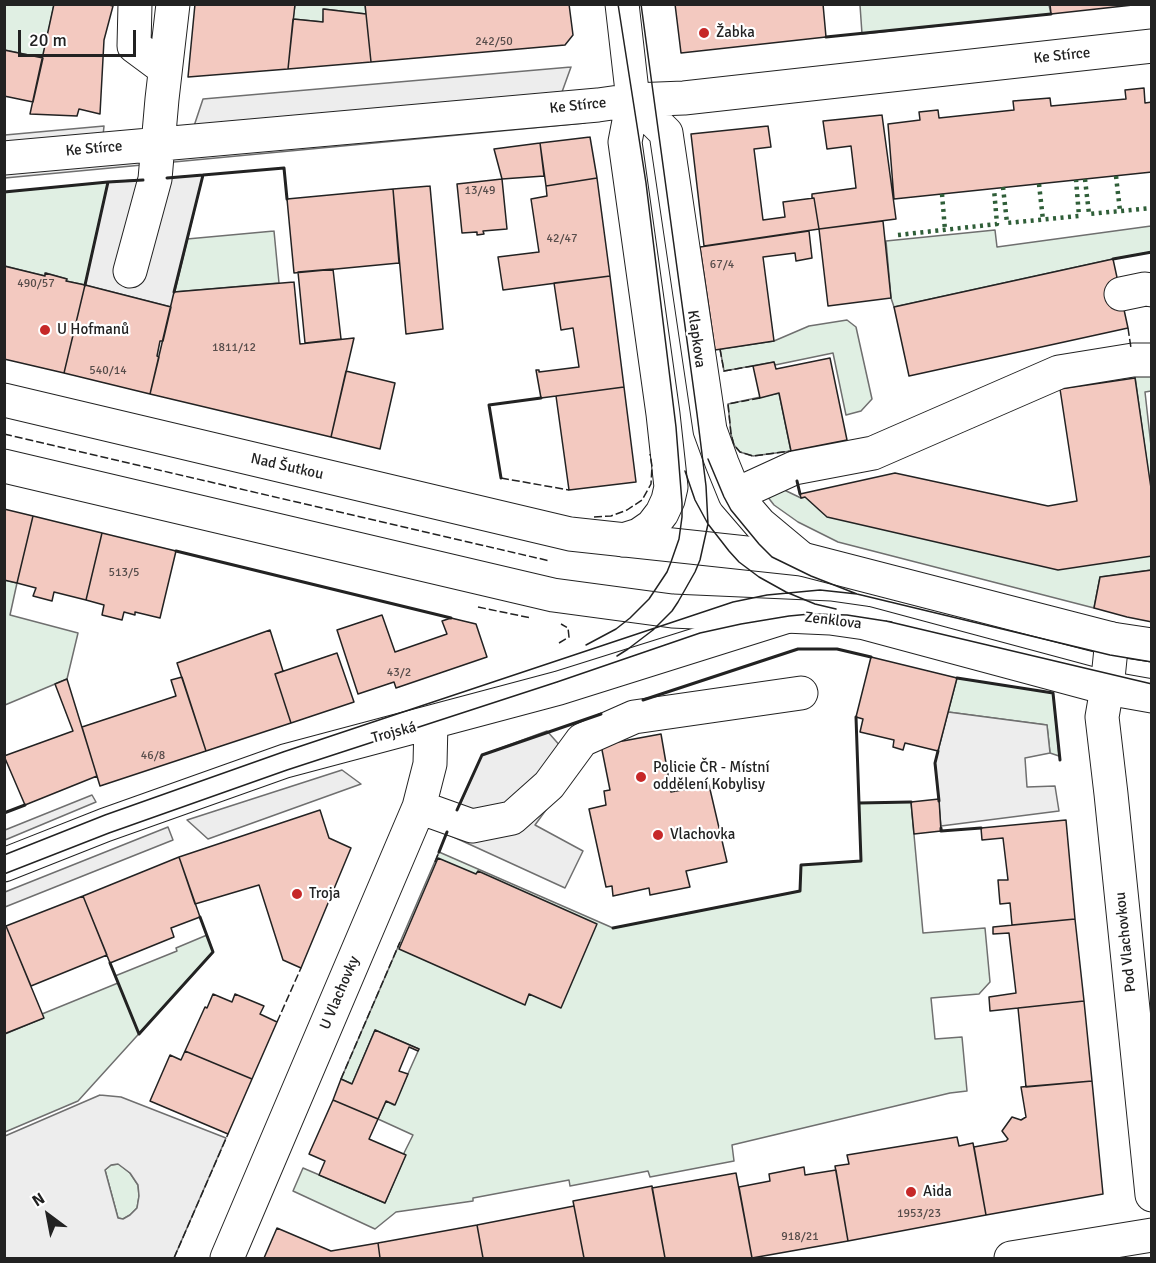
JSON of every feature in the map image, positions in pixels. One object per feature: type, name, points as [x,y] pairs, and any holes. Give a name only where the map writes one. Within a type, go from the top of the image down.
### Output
[{"type":"street","points":[[135,4],[134,46],[165,69]]},
{"type":"street","points":[[130,271],[155,179],[173,4]]},
{"type":"street","points":[[622,4],[633,100],[625,142],[671,487],[663,513],[652,526],[639,535],[624,540]]},
{"type":"street","name":"Ke Stírce","points":[[4,158],[696,96],[1152,46]]},
{"type":"street","name":"Klapkova","points":[[633,100],[666,134],[710,430],[735,495],[760,524],[802,559]]},
{"type":"street","points":[[735,495],[794,468],[873,453],[1059,372],[1133,360],[1152,360]]},
{"type":"street","name":"Nad Šutkou","points":[[4,400],[570,534],[624,540]]},
{"type":"street","name":"Zenklova","points":[[4,466],[553,595],[672,611],[830,618],[865,624],[1107,688],[1152,696]]},
{"type":"street","points":[[624,540],[802,559],[1112,639],[1152,645]]},
{"type":"street","name":"Trojská","points":[[4,865],[105,825],[285,761],[559,688],[789,616]]},
{"type":"street","points":[[1107,688],[1112,639]]},
{"type":"street","name":"Pod Vlachovkou","points":[[1107,688],[1102,717],[1152,1196]]},
{"type":"street","points":[[419,807],[472,826],[512,818],[549,785],[582,740],[634,717],[801,693]]},
{"type":"street","name":"U Vlachovky","points":[[227,1258],[419,807],[430,764],[431,723]]},
{"type":"street","points":[[1011,1258],[1152,1235]]},
{"type":"green space","points":[[5,5],[54,5],[43,58],[5,50]]},
{"type":"green space","points":[[295,5],[365,5],[366,14],[324,9],[323,22],[293,19]]},
{"type":"green space","points":[[860,5],[1049,5],[1051,14],[862,34]]},
{"type":"green space","points":[[108,182],[85,285],[46,273],[45,276],[5,266],[5,192]]},
{"type":"green space","points":[[1151,226],[1151,252],[894,307],[891,298],[886,241],[995,230],[997,247]]},
{"type":"green space","points":[[274,231],[279,283],[174,292],[187,239]]},
{"type":"green space","points":[[847,320],[856,327],[872,399],[861,411],[846,415],[833,353],[775,365],[774,362],[724,371],[720,349],[774,341],[809,326]]},
{"type":"green space","points":[[1151,367],[1151,391],[1145,392],[1151,446],[1151,493],[1134,369]]},
{"type":"green space","points":[[779,393],[791,451],[753,456],[740,452],[734,445],[731,434],[728,404]]},
{"type":"green space","points":[[778,487],[801,498],[1151,556],[1151,570],[1100,577],[1094,608],[838,542],[798,522],[774,505],[767,496]]},
{"type":"green space","points":[[5,580],[17,583],[10,615],[78,633],[67,679],[5,705]]},
{"type":"green space","points":[[957,678],[1053,693],[1059,756],[1050,753],[1047,725],[948,712]]},
{"type":"green space","points":[[911,802],[923,933],[985,928],[990,982],[979,994],[931,998],[935,1039],[962,1037],[967,1091],[950,1093],[732,1145],[734,1161],[650,1177],[648,1171],[570,1186],[569,1180],[473,1198],[473,1201],[396,1212],[375,1229],[293,1191],[303,1168],[385,1203],[413,1135],[378,1119],[386,1101],[394,1105],[419,1049],[375,1030],[352,1084],[341,1079],[439,852],[613,928],[800,891],[801,865],[861,861],[859,803]]},
{"type":"green space","points":[[207,935],[213,952],[78,1101],[5,1132],[5,1034],[43,1018],[42,1014],[118,983],[115,976],[177,951],[176,948]]},
{"type":"green space","points":[[119,1164],[130,1173],[138,1185],[139,1196],[137,1208],[123,1219],[118,1218],[105,1170],[111,1165]]},
{"type":"shaded area","points":[[571,67],[562,92],[194,126],[203,99]]},
{"type":"shaded area","points":[[584,111],[585,123],[5,178],[5,164]]},
{"type":"shaded area","points":[[104,126],[103,136],[5,145],[5,135]]},
{"type":"shaded area","points":[[203,175],[171,307],[85,285],[108,182]]},
{"type":"shaded area","points":[[948,712],[1047,725],[1050,753],[1025,758],[1027,787],[1055,786],[1059,811],[941,826],[935,763]]},
{"type":"shaded area","points":[[547,731],[578,766],[535,825],[583,851],[565,888],[447,834],[482,755]]},
{"type":"shaded area","points":[[342,770],[361,784],[208,839],[187,820]]},
{"type":"shaded area","points":[[92,795],[96,802],[5,840],[5,830]]},
{"type":"shaded area","points":[[168,827],[173,840],[5,907],[5,892]]},
{"type":"shaded area","points":[[100,1095],[121,1097],[226,1138],[174,1258],[5,1258],[5,1136]],"holes":[[[118,1164],[130,1173],[138,1185],[137,1208],[123,1219],[118,1218],[105,1170],[111,1165]]]},
{"type":"building","points":[[54,4],[113,6],[104,40],[100,114],[79,109],[77,116],[30,114]]},
{"type":"building","points":[[195,4],[295,4],[288,69],[188,77]]},
{"type":"building","points":[[365,4],[569,4],[573,35],[565,45],[371,62]]},
{"type":"building","points":[[675,4],[823,4],[826,37],[681,53]]},
{"type":"building","points":[[1050,4],[1133,4],[1133,5],[1051,14]]},
{"type":"building","points":[[323,9],[366,14],[371,62],[288,69],[293,19],[323,22]]},
{"type":"building","points":[[4,50],[43,58],[33,102],[4,96]]},
{"type":"building","points":[[1144,88],[1145,103],[1152,102],[1152,172],[894,199],[888,124],[920,120],[919,112],[938,110],[939,118],[1014,110],[1013,101],[1050,98],[1051,106],[1126,99],[1125,90]]},
{"type":"building","points":[[882,115],[896,219],[819,229],[812,194],[856,188],[851,146],[827,149],[823,121]]},
{"type":"building","points":[[768,126],[771,147],[754,149],[763,220],[785,217],[783,202],[814,198],[819,229],[704,246],[691,134]]},
{"type":"building","points":[[590,137],[597,178],[546,186],[540,143]]},
{"type":"building","points":[[540,143],[544,176],[502,179],[494,149]]},
{"type":"building","points":[[597,178],[610,276],[503,290],[498,257],[539,252],[531,199],[547,196],[546,186]]},
{"type":"building","points":[[502,179],[507,229],[483,231],[484,234],[477,235],[477,232],[462,233],[457,184]]},
{"type":"building","points":[[430,186],[443,329],[406,334],[393,189]]},
{"type":"building","points":[[393,189],[399,263],[294,273],[287,199]]},
{"type":"building","points":[[883,221],[891,298],[828,306],[819,229]]},
{"type":"building","points":[[809,231],[812,258],[796,261],[795,253],[763,257],[774,341],[715,350],[700,247]]},
{"type":"building","points":[[1113,259],[1128,328],[909,376],[894,307]]},
{"type":"building","points":[[4,266],[45,276],[45,273],[85,285],[64,373],[4,359]]},
{"type":"building","points":[[333,269],[341,339],[305,343],[298,272]]},
{"type":"building","points":[[610,276],[624,387],[541,398],[536,370],[539,372],[579,367],[573,328],[561,330],[554,283]]},
{"type":"building","points":[[294,282],[300,344],[354,338],[331,437],[150,394],[174,292]]},
{"type":"building","points":[[85,285],[171,307],[163,341],[160,341],[157,356],[159,357],[150,394],[64,373]]},
{"type":"building","points":[[830,358],[847,440],[791,451],[779,393],[760,398],[753,366],[774,362],[776,369]]},
{"type":"building","points":[[346,371],[395,383],[380,449],[331,437]]},
{"type":"building","points":[[1135,378],[1152,495],[1152,556],[1058,570],[827,517],[805,497],[801,498],[800,494],[895,473],[1048,506],[1077,501],[1060,389]]},
{"type":"building","points":[[624,387],[636,482],[569,490],[556,396]]},
{"type":"building","points":[[4,509],[33,516],[17,583],[4,580]]},
{"type":"building","points":[[33,516],[102,533],[86,600],[54,592],[52,601],[33,596],[36,588],[17,583]]},
{"type":"building","points":[[102,533],[176,551],[160,618],[135,612],[135,615],[124,612],[122,620],[102,615],[104,605],[86,600]]},
{"type":"building","points":[[1152,570],[1152,622],[1094,608],[1100,577]]},
{"type":"building","points":[[382,615],[395,652],[447,634],[442,621],[451,618],[476,624],[487,657],[396,688],[394,682],[358,694],[337,630]]},
{"type":"building","points":[[270,630],[283,671],[275,674],[291,723],[206,751],[177,663]]},
{"type":"building","points":[[337,653],[354,702],[291,723],[275,674]]},
{"type":"building","points":[[871,657],[957,678],[938,751],[905,743],[903,750],[893,747],[894,740],[860,732],[863,719],[856,717]]},
{"type":"building","points":[[182,677],[206,751],[100,786],[82,727],[176,696],[171,680]]},
{"type":"building","points":[[67,679],[97,776],[25,805],[4,756],[73,731],[55,684]]},
{"type":"building","name":"Vlachovka","points":[[661,734],[671,792],[709,785],[727,862],[686,871],[690,887],[650,895],[649,888],[613,896],[612,886],[606,887],[589,809],[606,805],[604,791],[610,790],[601,745]]},
{"type":"building","points":[[939,799],[941,831],[914,834],[911,802]]},
{"type":"building","name":"Troja","points":[[320,810],[329,838],[351,848],[301,968],[283,960],[259,885],[195,904],[179,857]]},
{"type":"building","points":[[1066,820],[1075,919],[1012,925],[1010,903],[1000,904],[998,880],[1008,880],[1003,838],[982,840],[981,828]]},
{"type":"building","points":[[179,857],[200,917],[171,928],[174,937],[110,963],[83,896]]},
{"type":"building","points":[[438,858],[476,874],[478,871],[597,924],[561,1008],[529,994],[525,1005],[399,949]]},
{"type":"building","points":[[83,896],[107,955],[31,986],[6,926]]},
{"type":"building","points":[[1075,919],[1084,1001],[990,1011],[989,997],[1016,993],[1009,933],[993,934],[993,927]]},
{"type":"building","points":[[6,926],[44,1018],[4,1034],[4,927]]},
{"type":"building","points":[[213,994],[232,1002],[235,994],[264,1006],[260,1014],[277,1022],[252,1079],[185,1051]]},
{"type":"building","points":[[1084,1001],[1092,1081],[1026,1087],[1018,1008]]},
{"type":"building","points":[[375,1030],[419,1049],[418,1051],[409,1047],[399,1071],[408,1074],[395,1105],[386,1101],[378,1119],[333,1100],[341,1079],[352,1084]]},
{"type":"building","points":[[185,1051],[252,1079],[228,1134],[150,1101],[170,1055],[181,1060]]},
{"type":"building","points":[[1092,1081],[1103,1194],[986,1215],[974,1147],[1006,1141],[1008,1139],[1002,1131],[1012,1117],[1021,1120],[1026,1117],[1021,1087]]},
{"type":"building","points":[[333,1100],[378,1119],[369,1139],[406,1155],[385,1203],[319,1175],[325,1161],[309,1154]]},
{"type":"building","name":"Aida","points":[[957,1137],[959,1146],[973,1143],[986,1215],[848,1241],[835,1166],[849,1164],[847,1155]]},
{"type":"building","points":[[804,1167],[805,1175],[836,1170],[848,1241],[752,1258],[739,1187],[770,1181],[769,1174]]},
{"type":"building","points":[[736,1173],[752,1258],[665,1258],[652,1188]]},
{"type":"building","points":[[652,1186],[665,1258],[584,1258],[573,1201]]},
{"type":"building","points":[[574,1206],[584,1258],[483,1258],[477,1225]]},
{"type":"building","points":[[477,1225],[483,1258],[380,1258],[378,1243]]},
{"type":"building","points":[[277,1228],[331,1251],[378,1243],[380,1258],[264,1258]]},
{"type":"tram line","points":[[586,645],[616,629],[649,599],[667,572],[679,539],[682,517],[676,427],[646,183],[618,4]]},
{"type":"tram line","points":[[617,656],[653,630],[672,611],[700,560],[708,524],[697,414],[641,4]]},
{"type":"tram line","points":[[708,459],[731,510],[759,544],[772,557],[811,576],[857,594],[1110,655],[1152,662]]},
{"type":"tram line","points":[[685,471],[695,500],[708,524],[739,562],[759,577],[786,592],[815,604],[836,609]]},
{"type":"tram line","points":[[4,855],[105,815],[283,752],[733,602],[767,595],[820,590],[857,594]]},
{"type":"tram line","points":[[4,874],[109,833],[287,770],[700,633],[741,624],[810,614],[847,615],[892,622]]},
{"type":"tram line","points":[[886,621],[1152,684]]},
{"type":"hedge","points":[[1116,176],[1120,211]]},
{"type":"hedge","points":[[1085,179],[1089,214],[1152,208]]},
{"type":"hedge","points":[[1003,187],[1007,223],[1079,216],[1076,180]]},
{"type":"hedge","points":[[1039,184],[1043,220]]},
{"type":"hedge","points":[[898,235],[997,224],[994,189]]},
{"type":"hedge","points":[[942,194],[945,230]]},
{"type":"fence","points":[[1128,328],[1131,348]]},
{"type":"fence","points":[[720,349],[724,371],[753,366]]},
{"type":"fence","points":[[760,398],[728,404],[734,445],[740,452],[753,456],[791,451]]},
{"type":"fence","points":[[4,434],[550,561]]},
{"type":"fence","points":[[594,517],[611,516],[627,510],[642,500],[651,484],[650,454]]},
{"type":"fence","points":[[501,478],[569,490]]},
{"type":"fence","points":[[478,607],[531,618]]},
{"type":"fence","points":[[559,643],[569,637],[568,628],[561,624]]},
{"type":"fence","points":[[435,862],[439,852]]},
{"type":"fence","points":[[341,1079],[400,942]]},
{"type":"fence","points":[[277,1022],[301,968]]},
{"type":"fence","points":[[174,1258],[228,1134]]},
{"type":"wall","points":[[826,37],[1051,14]]},
{"type":"wall","points":[[203,175],[284,168],[287,199]]},
{"type":"wall","points":[[167,178],[203,175],[174,292]]},
{"type":"wall","points":[[108,182],[143,180]]},
{"type":"wall","points":[[4,192],[108,182],[85,285]]},
{"type":"wall","points":[[1113,259],[1152,252]]},
{"type":"wall","points":[[501,478],[489,405],[541,398]]},
{"type":"wall","points":[[797,481],[800,494]]},
{"type":"wall","points":[[176,551],[451,618]]},
{"type":"wall","points":[[643,700],[798,649],[837,649],[871,657]]},
{"type":"wall","points":[[957,678],[1053,693],[1060,760]]},
{"type":"wall","points":[[457,810],[482,755],[601,714]]},
{"type":"wall","points":[[613,928],[800,891],[801,865],[861,861],[856,717]]},
{"type":"wall","points":[[938,751],[935,763],[939,801]]},
{"type":"wall","points":[[859,803],[911,802]]},
{"type":"wall","points":[[4,813],[25,805]]},
{"type":"wall","points":[[941,828],[941,831],[981,828]]},
{"type":"wall","points":[[439,852],[447,832]]},
{"type":"wall","points":[[110,963],[139,1034],[213,952],[200,917]]},
{"type":"place","name":"Žabka","points":[[704,33]]},
{"type":"place","name":"U Hofmanů","points":[[45,330]]},
{"type":"place","name":"Policie ČR - Místní oddělení Kobylisy","points":[[641,777]]},
{"type":"place","name":"Vlachovka","points":[[658,835]]},
{"type":"place","name":"Troja","points":[[297,894]]},
{"type":"place","name":"Aida","points":[[911,1192]]}]
